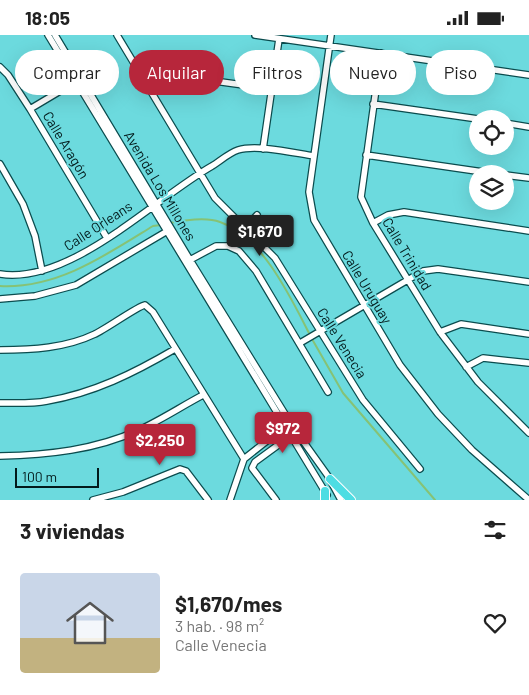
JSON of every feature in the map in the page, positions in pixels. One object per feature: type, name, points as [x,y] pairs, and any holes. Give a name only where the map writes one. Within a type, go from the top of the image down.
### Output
[{"type":"highway","points":[[330,479],[352,500]]},
{"type":"highway","points":[[325,491],[325,500]]},
{"type":"street","name":"Avenida Los Millones","points":[[48,35],[58,50]]},
{"type":"street","name":"Avenida Los Millones","points":[[55,35],[63,50]]},
{"type":"street","name":"Calle Venecia","points":[[117,35],[129,55]]},
{"type":"street","points":[[255,35],[359,50]]},
{"type":"street","name":"Calle Uruguay","points":[[331,35],[309,193],[314,220],[362,305],[400,365],[438,414],[472,450],[529,500]]},
{"type":"street","points":[[277,50],[279,39]]},
{"type":"street","points":[[416,58],[529,75]]},
{"type":"street","name":"Calle Aragón","points":[[0,67],[8,75],[30,109],[107,238]]},
{"type":"street","points":[[30,109],[54,95]]},
{"type":"street","name":"Avenida Los Millones","points":[[88,95],[153,205],[291,428],[329,500]]},
{"type":"street","name":"Calle Venecia","points":[[152,95],[215,198],[275,258],[363,400],[420,469]]},
{"type":"street","points":[[263,149],[271,95]]},
{"type":"street","name":"Calle Trinidad","points":[[374,95],[361,197],[373,223],[440,332],[466,367],[529,433]]},
{"type":"street","points":[[373,104],[469,118]]},
{"type":"street","points":[[514,124],[529,127]]},
{"type":"street","name":"Calle Orleans","points":[[0,274],[42,271],[76,259],[200,173],[239,150],[263,149],[314,156]]},
{"type":"street","points":[[366,155],[469,170]]},
{"type":"street","points":[[0,164],[24,203],[35,236],[42,271]]},
{"type":"street","points":[[514,176],[529,179]]},
{"type":"street","points":[[373,223],[388,215],[404,212],[529,231]]},
{"type":"street","points":[[246,227],[257,215]]},
{"type":"street","points":[[0,299],[35,297],[76,285],[169,230]]},
{"type":"street","points":[[188,261],[216,246],[228,246],[239,251],[256,271],[328,392]]},
{"type":"street","points":[[300,343],[423,271],[438,269],[529,283]]},
{"type":"street","points":[[0,350],[30,350],[67,343],[94,335],[146,305],[150,307],[244,459]]},
{"type":"street","points":[[440,332],[461,324],[529,334]]},
{"type":"street","points":[[0,403],[45,402],[91,391],[131,375],[175,349]]},
{"type":"street","points":[[466,367],[482,358],[529,363]]},
{"type":"street","points":[[0,456],[45,455],[94,446],[139,430],[203,395]]},
{"type":"street","name":"Avenida Los Millones","points":[[291,428],[330,479],[341,500]]},
{"type":"street","points":[[230,500],[244,459],[278,432],[291,428]]},
{"type":"street","points":[[276,500],[252,468],[255,462],[285,440],[291,428]]},
{"type":"street","points":[[93,500],[123,493],[180,469],[186,471],[208,500]]},
{"type":"waterway","points":[[170,223],[196,219],[215,220],[235,229],[249,240],[274,270],[310,335]]},
{"type":"waterway","points":[[0,286],[41,282],[61,276],[99,259],[153,226],[161,225]]},
{"type":"waterway","points":[[312,339],[343,393],[435,500]]}]
